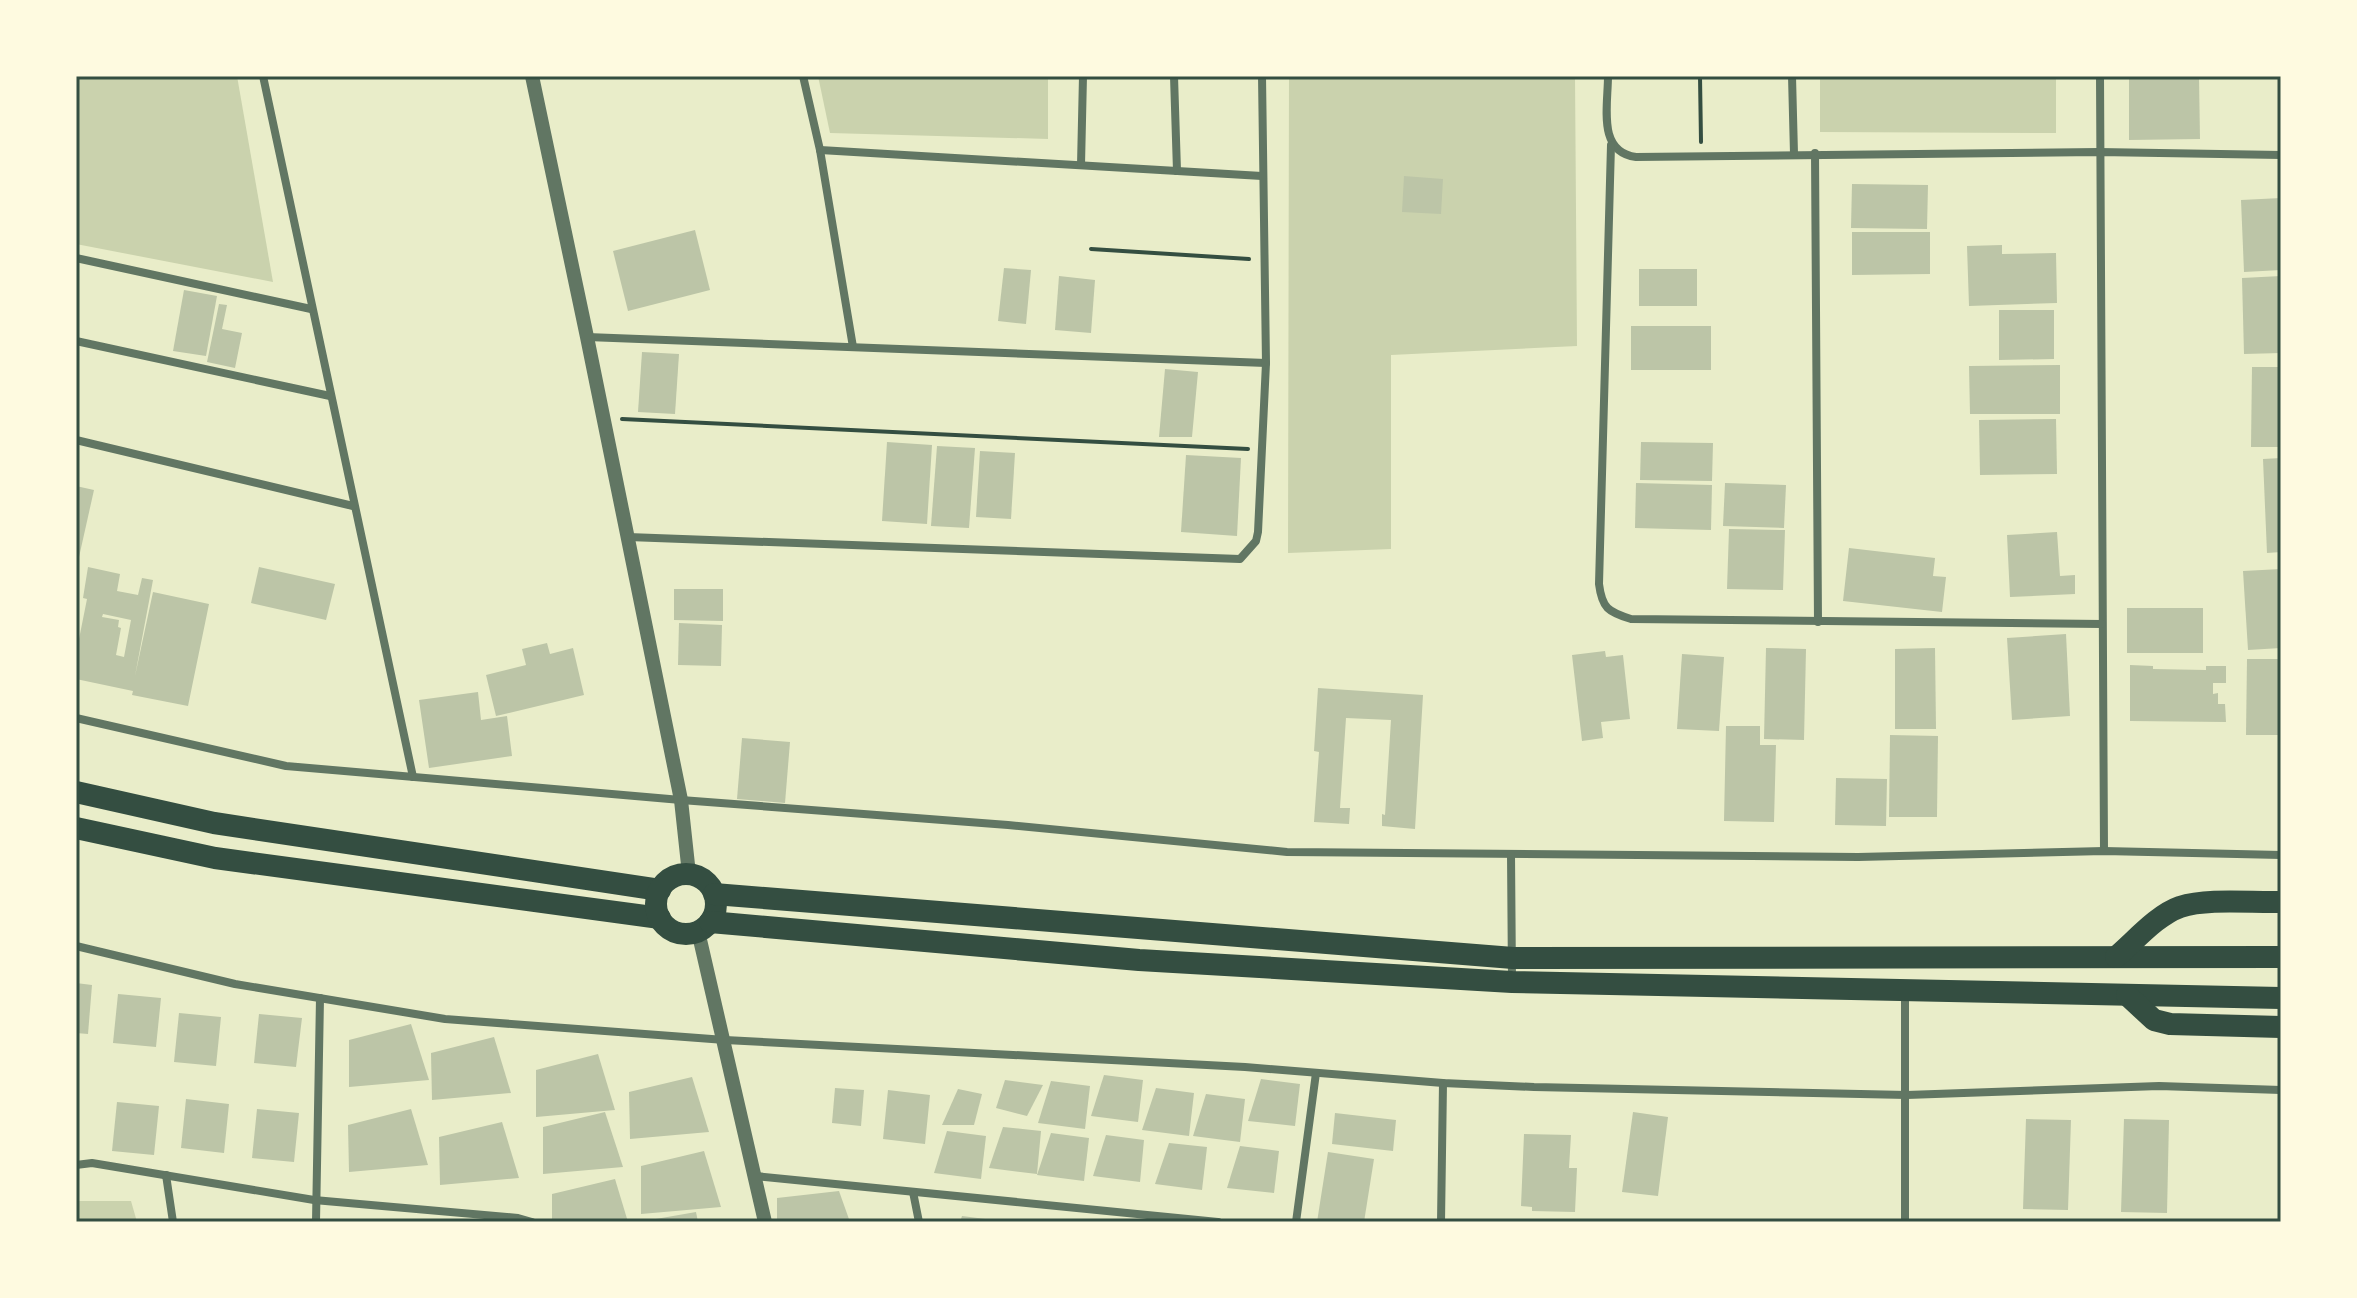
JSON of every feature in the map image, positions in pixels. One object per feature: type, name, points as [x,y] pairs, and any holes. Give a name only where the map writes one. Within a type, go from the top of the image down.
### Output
[{"type":"highway","points":[[76,792],[214,823],[660,890]]},
{"type":"highway","points":[[76,828],[215,858],[660,918]]},
{"type":"highway","points":[[704,927],[715,913],[714,894],[702,878],[689,874],[674,877],[660,890],[656,908],[660,918],[674,931],[683,934],[704,927],[1139,960],[1512,982],[2281,998]]},
{"type":"highway","points":[[714,894],[1513,958],[2281,957]]},
{"type":"highway","points":[[2116,957],[2180,907],[2281,902]]},
{"type":"highway","points":[[2127,995],[2154,1020],[2170,1024],[2281,1027]]},
{"type":"street","points":[[263,76],[413,777]]},
{"type":"street","points":[[532,76],[681,800],[689,874]]},
{"type":"street","points":[[803,76],[820,150],[853,347]]},
{"type":"street","points":[[1081,165],[1083,76]]},
{"type":"street","points":[[1174,76],[1177,171]]},
{"type":"street","points":[[626,537],[1240,559],[1256,541],[1258,532],[1266,363],[1262,76]]},
{"type":"street","points":[[1608,76],[1607,134],[1611,145],[1601,602],[1613,613],[1631,619],[2102,624]]},
{"type":"street","points":[[1792,76],[1794,154]]},
{"type":"street","points":[[2100,76],[2104,851]]},
{"type":"street","points":[[1611,145],[1618,152],[1636,157],[2099,152],[2281,155]]},
{"type":"street","points":[[820,150],[1262,176]]},
{"type":"street","points":[[1815,153],[1818,622]]},
{"type":"street","points":[[76,258],[311,309]]},
{"type":"street","points":[[587,337],[1266,363]]},
{"type":"street","points":[[76,341],[330,396]]},
{"type":"street","points":[[76,440],[353,506]]},
{"type":"street","points":[[76,718],[286,766],[1008,825],[1287,852],[1858,857],[2104,851],[2281,855]]},
{"type":"street","points":[[1511,854],[1512,982]]},
{"type":"street","points":[[704,927],[765,1222]]},
{"type":"street","points":[[76,946],[235,984],[445,1019],[725,1040],[1245,1067],[1443,1083],[1907,1095],[2159,1086],[2281,1090]]},
{"type":"street","points":[[1905,991],[1905,1222]]},
{"type":"street","points":[[316,1222],[320,998]]},
{"type":"street","points":[[1296,1222],[1316,1073]]},
{"type":"street","points":[[1441,1222],[1443,1083]]},
{"type":"street","points":[[76,1165],[92,1163],[314,1200],[518,1218],[532,1222]]},
{"type":"street","points":[[166,1175],[173,1222]]},
{"type":"street","points":[[755,1176],[1218,1222]]},
{"type":"street","points":[[913,1192],[919,1222]]},
{"type":"path","points":[[1700,76],[1702,156]]},
{"type":"path","points":[[1091,249],[1263,260]]},
{"type":"path","points":[[603,419],[1261,450]]},
{"type":"green space","points":[[76,76],[237,76],[273,282],[76,244]]},
{"type":"green space","points":[[818,76],[1048,76],[1048,139],[830,133]]},
{"type":"green space","points":[[1289,76],[1575,76],[1577,346],[1391,355],[1391,549],[1288,553]]},
{"type":"green space","points":[[1820,76],[2056,76],[2056,133],[1820,132]]},
{"type":"green space","points":[[76,1201],[131,1201],[137,1222],[76,1222]]},
{"type":"building","points":[[2199,77],[2200,139],[2129,140],[2129,78]]},
{"type":"building","points":[[1404,176],[1443,179],[1441,214],[1402,212]]},
{"type":"building","points":[[1852,184],[1928,185],[1927,229],[1851,228]]},
{"type":"building","points":[[2281,198],[2281,270],[2244,272],[2241,200]]},
{"type":"building","points":[[695,230],[710,290],[628,311],[613,251]]},
{"type":"building","points":[[1852,232],[1930,232],[1930,274],[1852,275]]},
{"type":"building","points":[[2002,245],[2002,254],[2056,253],[2057,303],[1969,306],[1967,246]]},
{"type":"building","points":[[1004,268],[1031,270],[1026,324],[998,321]]},
{"type":"building","points":[[1639,269],[1697,269],[1697,306],[1639,306]]},
{"type":"building","points":[[1059,276],[1095,280],[1091,333],[1055,330]]},
{"type":"building","points":[[2281,276],[2281,353],[2244,354],[2242,278]]},
{"type":"building","points":[[184,290],[217,296],[206,356],[173,351]]},
{"type":"building","points":[[219,304],[227,305],[222,329],[242,333],[235,368],[207,362]]},
{"type":"building","points":[[1999,310],[2054,310],[2054,359],[1999,360]]},
{"type":"building","points":[[1631,326],[1711,326],[1711,370],[1631,370]]},
{"type":"building","points":[[642,352],[679,354],[675,414],[638,412]]},
{"type":"building","points":[[2060,365],[2060,414],[1970,414],[1969,366]]},
{"type":"building","points":[[2252,367],[2281,367],[2281,447],[2251,447]]},
{"type":"building","points":[[1165,369],[1198,372],[1192,437],[1159,437]]},
{"type":"building","points":[[2056,419],[2057,474],[1980,475],[1979,420]]},
{"type":"building","points":[[887,442],[932,445],[927,524],[882,521]]},
{"type":"building","points":[[1641,442],[1713,443],[1712,481],[1640,480]]},
{"type":"building","points":[[937,446],[975,448],[969,528],[931,526]]},
{"type":"building","points":[[980,451],[1015,453],[1011,519],[976,517]]},
{"type":"building","points":[[1186,455],[1241,458],[1237,536],[1181,532]]},
{"type":"building","points":[[2281,458],[2281,552],[2267,553],[2263,459]]},
{"type":"building","points":[[1636,483],[1712,485],[1711,530],[1635,528]]},
{"type":"building","points":[[1725,483],[1786,485],[1784,528],[1723,526]]},
{"type":"building","points":[[76,486],[94,490],[77,566],[76,566]]},
{"type":"building","points":[[1729,529],[1785,530],[1783,590],[1727,589]]},
{"type":"building","points":[[2057,532],[2060,576],[2075,575],[2075,594],[2010,597],[2007,535]]},
{"type":"building","points":[[1849,548],[1935,558],[1933,576],[1946,577],[1942,612],[1843,601]]},
{"type":"building","points":[[88,567],[120,574],[117,591],[138,595],[142,578],[153,580],[135,676],[153,592],[209,604],[188,706],[132,695],[133,691],[76,679],[76,643],[87,599],[83,598]],"holes":[[[103,614],[131,620],[124,657],[116,655],[121,628],[118,627],[119,620],[102,617]]]},
{"type":"building","points":[[259,567],[335,584],[326,620],[251,603]]},
{"type":"building","points":[[2281,569],[2281,648],[2248,650],[2243,571]]},
{"type":"building","points":[[674,589],[723,589],[723,621],[674,620]]},
{"type":"building","points":[[2127,608],[2203,608],[2203,653],[2127,653]]},
{"type":"building","points":[[679,623],[722,625],[721,666],[678,665]]},
{"type":"building","points":[[2066,634],[2070,716],[2012,720],[2007,638]]},
{"type":"building","points":[[547,643],[550,654],[573,648],[584,695],[496,716],[486,675],[526,665],[522,649]]},
{"type":"building","points":[[1766,648],[1806,649],[1804,740],[1764,739]]},
{"type":"building","points":[[1935,648],[1936,729],[1895,729],[1895,649]]},
{"type":"building","points":[[1605,651],[1606,657],[1623,655],[1630,719],[1601,722],[1603,738],[1582,741],[1572,655]]},
{"type":"building","points":[[1682,654],[1724,657],[1719,731],[1677,729]]},
{"type":"building","points":[[2247,659],[2281,659],[2281,735],[2246,735]]},
{"type":"building","points":[[2130,665],[2153,666],[2153,669],[2206,670],[2206,666],[2226,666],[2226,683],[2213,683],[2213,694],[2218,693],[2218,704],[2225,704],[2226,722],[2130,721]]},
{"type":"building","points":[[1318,688],[1423,695],[1415,829],[1382,826],[1391,720],[1346,718],[1340,808],[1350,808],[1349,824],[1314,822],[1319,752],[1314,751]]},
{"type":"building","points":[[478,692],[481,720],[507,716],[512,756],[429,768],[419,700]]},
{"type":"building","points":[[1726,726],[1760,726],[1760,745],[1776,745],[1774,822],[1724,821]]},
{"type":"building","points":[[1890,735],[1938,736],[1937,817],[1889,817]]},
{"type":"building","points":[[742,738],[790,742],[785,803],[737,799]]},
{"type":"building","points":[[1836,778],[1887,779],[1886,826],[1835,825]]},
{"type":"building","points":[[76,983],[92,985],[88,1034],[76,1033]]},
{"type":"building","points":[[118,994],[161,998],[156,1047],[113,1043]]},
{"type":"building","points":[[179,1013],[221,1017],[216,1066],[174,1062]]},
{"type":"building","points":[[259,1014],[302,1018],[296,1067],[254,1063]]},
{"type":"building","points":[[411,1024],[429,1080],[349,1087],[349,1040]]},
{"type":"building","points":[[494,1037],[511,1093],[432,1100],[431,1053]]},
{"type":"building","points":[[598,1054],[615,1110],[536,1117],[536,1070]]},
{"type":"building","points":[[1104,1075],[1143,1080],[1138,1122],[1091,1116]]},
{"type":"building","points":[[692,1077],[709,1132],[630,1139],[629,1092]]},
{"type":"building","points":[[1261,1079],[1300,1084],[1295,1126],[1248,1121]]},
{"type":"building","points":[[1005,1080],[1043,1085],[1027,1116],[996,1108]]},
{"type":"building","points":[[1051,1081],[1090,1086],[1085,1129],[1038,1123]]},
{"type":"building","points":[[835,1088],[864,1090],[861,1126],[832,1123]]},
{"type":"building","points":[[1156,1088],[1194,1093],[1189,1136],[1142,1130]]},
{"type":"building","points":[[958,1089],[982,1094],[974,1125],[942,1125]]},
{"type":"building","points":[[888,1090],[930,1095],[925,1144],[883,1139]]},
{"type":"building","points":[[1206,1094],[1245,1099],[1240,1142],[1193,1136]]},
{"type":"building","points":[[186,1099],[229,1104],[224,1153],[181,1148]]},
{"type":"building","points":[[117,1102],[159,1106],[154,1155],[112,1151]]},
{"type":"building","points":[[257,1109],[299,1113],[294,1162],[252,1158]]},
{"type":"building","points":[[411,1109],[428,1165],[349,1172],[348,1125]]},
{"type":"building","points":[[605,1112],[623,1167],[543,1174],[543,1127]]},
{"type":"building","points":[[1633,1112],[1668,1117],[1658,1196],[1622,1192]]},
{"type":"building","points":[[1335,1113],[1396,1120],[1393,1151],[1332,1144]]},
{"type":"building","points":[[2026,1119],[2071,1120],[2068,1210],[2023,1209]]},
{"type":"building","points":[[2124,1119],[2169,1120],[2167,1213],[2121,1212]]},
{"type":"building","points":[[502,1122],[519,1178],[440,1185],[439,1137]]},
{"type":"building","points":[[1003,1127],[1041,1131],[1037,1174],[989,1168]]},
{"type":"building","points":[[947,1131],[986,1136],[981,1179],[934,1173]]},
{"type":"building","points":[[1051,1133],[1089,1138],[1084,1181],[1037,1175]]},
{"type":"building","points":[[1524,1134],[1571,1135],[1569,1168],[1577,1168],[1575,1212],[1532,1211],[1532,1207],[1521,1206]]},
{"type":"building","points":[[1106,1135],[1144,1140],[1140,1182],[1093,1176]]},
{"type":"building","points":[[1169,1143],[1207,1147],[1202,1190],[1155,1184]]},
{"type":"building","points":[[1240,1146],[1279,1151],[1274,1193],[1227,1188]]},
{"type":"building","points":[[704,1151],[721,1207],[641,1214],[641,1166]]},
{"type":"building","points":[[1328,1152],[1374,1159],[1364,1222],[1317,1222]]},
{"type":"building","points":[[615,1179],[628,1222],[552,1222],[552,1194]]},
{"type":"building","points":[[839,1191],[850,1222],[777,1222],[777,1198]]},
{"type":"building","points":[[696,1212],[698,1222],[650,1222],[650,1220]]},
{"type":"building","points":[[962,1216],[993,1220],[993,1222],[960,1222]]}]
